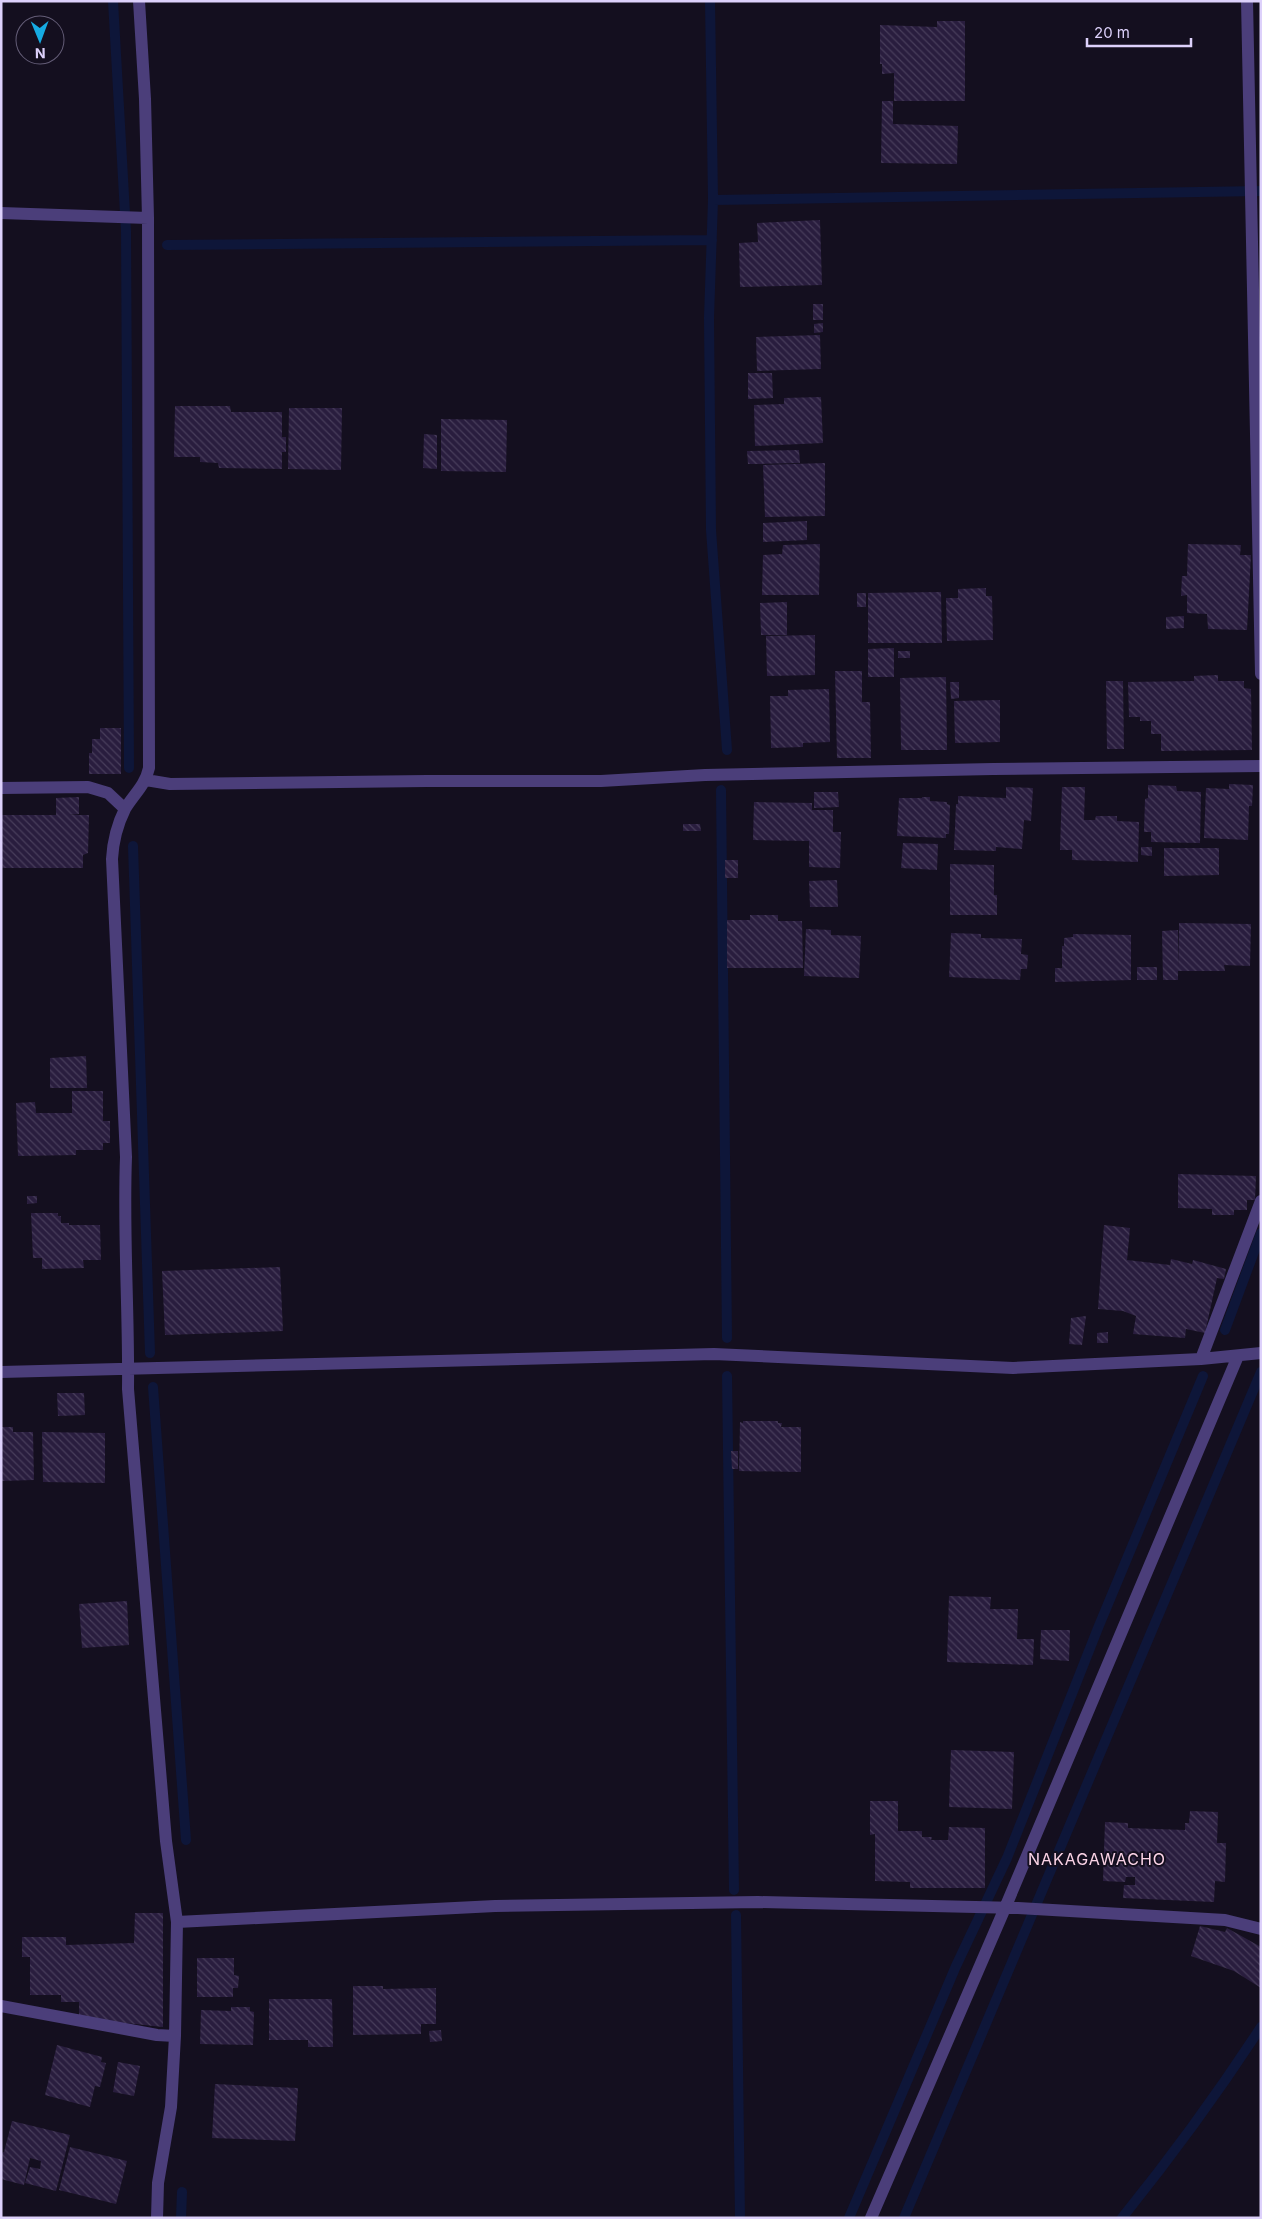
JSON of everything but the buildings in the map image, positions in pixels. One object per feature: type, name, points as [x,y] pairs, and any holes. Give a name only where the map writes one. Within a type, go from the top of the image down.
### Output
[{"type":"street","points":[[139,1],[145,99],[148,218],[149,768],[146,780],[125,809],[113,841],[112,859],[126,1157],[124,1206],[128,1389],[165,1831],[177,1922],[175,2036],[171,2107],[158,2183],[157,2218]]},
{"type":"street","points":[[1247,1],[1261,674]]},
{"type":"street","points":[[1,213],[148,218]]},
{"type":"street","points":[[146,780],[170,784],[426,781],[601,782],[715,775],[1261,766]]},
{"type":"street","points":[[1,788],[88,788],[108,793],[125,809]]},
{"type":"street","points":[[1201,1359],[1261,1201]]},
{"type":"street","points":[[1,1372],[714,1354],[1013,1368],[1201,1359],[1258,1353]]},
{"type":"street","points":[[871,2218],[1012,1908],[1238,1356]]},
{"type":"street","points":[[177,1922],[495,1906],[758,1902],[1055,1910],[1225,1920],[1261,1929]]},
{"type":"street","points":[[1,2006],[157,2035],[175,2036]]},
{"type":"waterway","points":[[113,1],[126,231],[129,768]]},
{"type":"waterway","points":[[710,1],[713,200],[709,318],[711,530],[727,750]]},
{"type":"waterway","points":[[713,200],[1261,191]]},
{"type":"waterway","points":[[167,245],[712,240]]},
{"type":"waterway","points":[[721,790],[727,1338]]},
{"type":"waterway","points":[[133,846],[150,1353]]},
{"type":"waterway","points":[[1225,1330],[1261,1233]]},
{"type":"waterway","points":[[904,2218],[1261,1372]]},
{"type":"waterway","points":[[727,1376],[734,1890]]},
{"type":"waterway","points":[[849,2218],[956,1966],[1007,1858],[1098,1628],[1203,1376]]},
{"type":"waterway","points":[[153,1387],[186,1840]]},
{"type":"waterway","points":[[736,1915],[740,2218]]},
{"type":"waterway","points":[[1122,2218],[1194,2124],[1261,2027]]},
{"type":"waterway","points":[[181,2218],[182,2192]]},
{"type":"district","name":"NAKAGAWACHO","points":[[1097,1859]]}]
